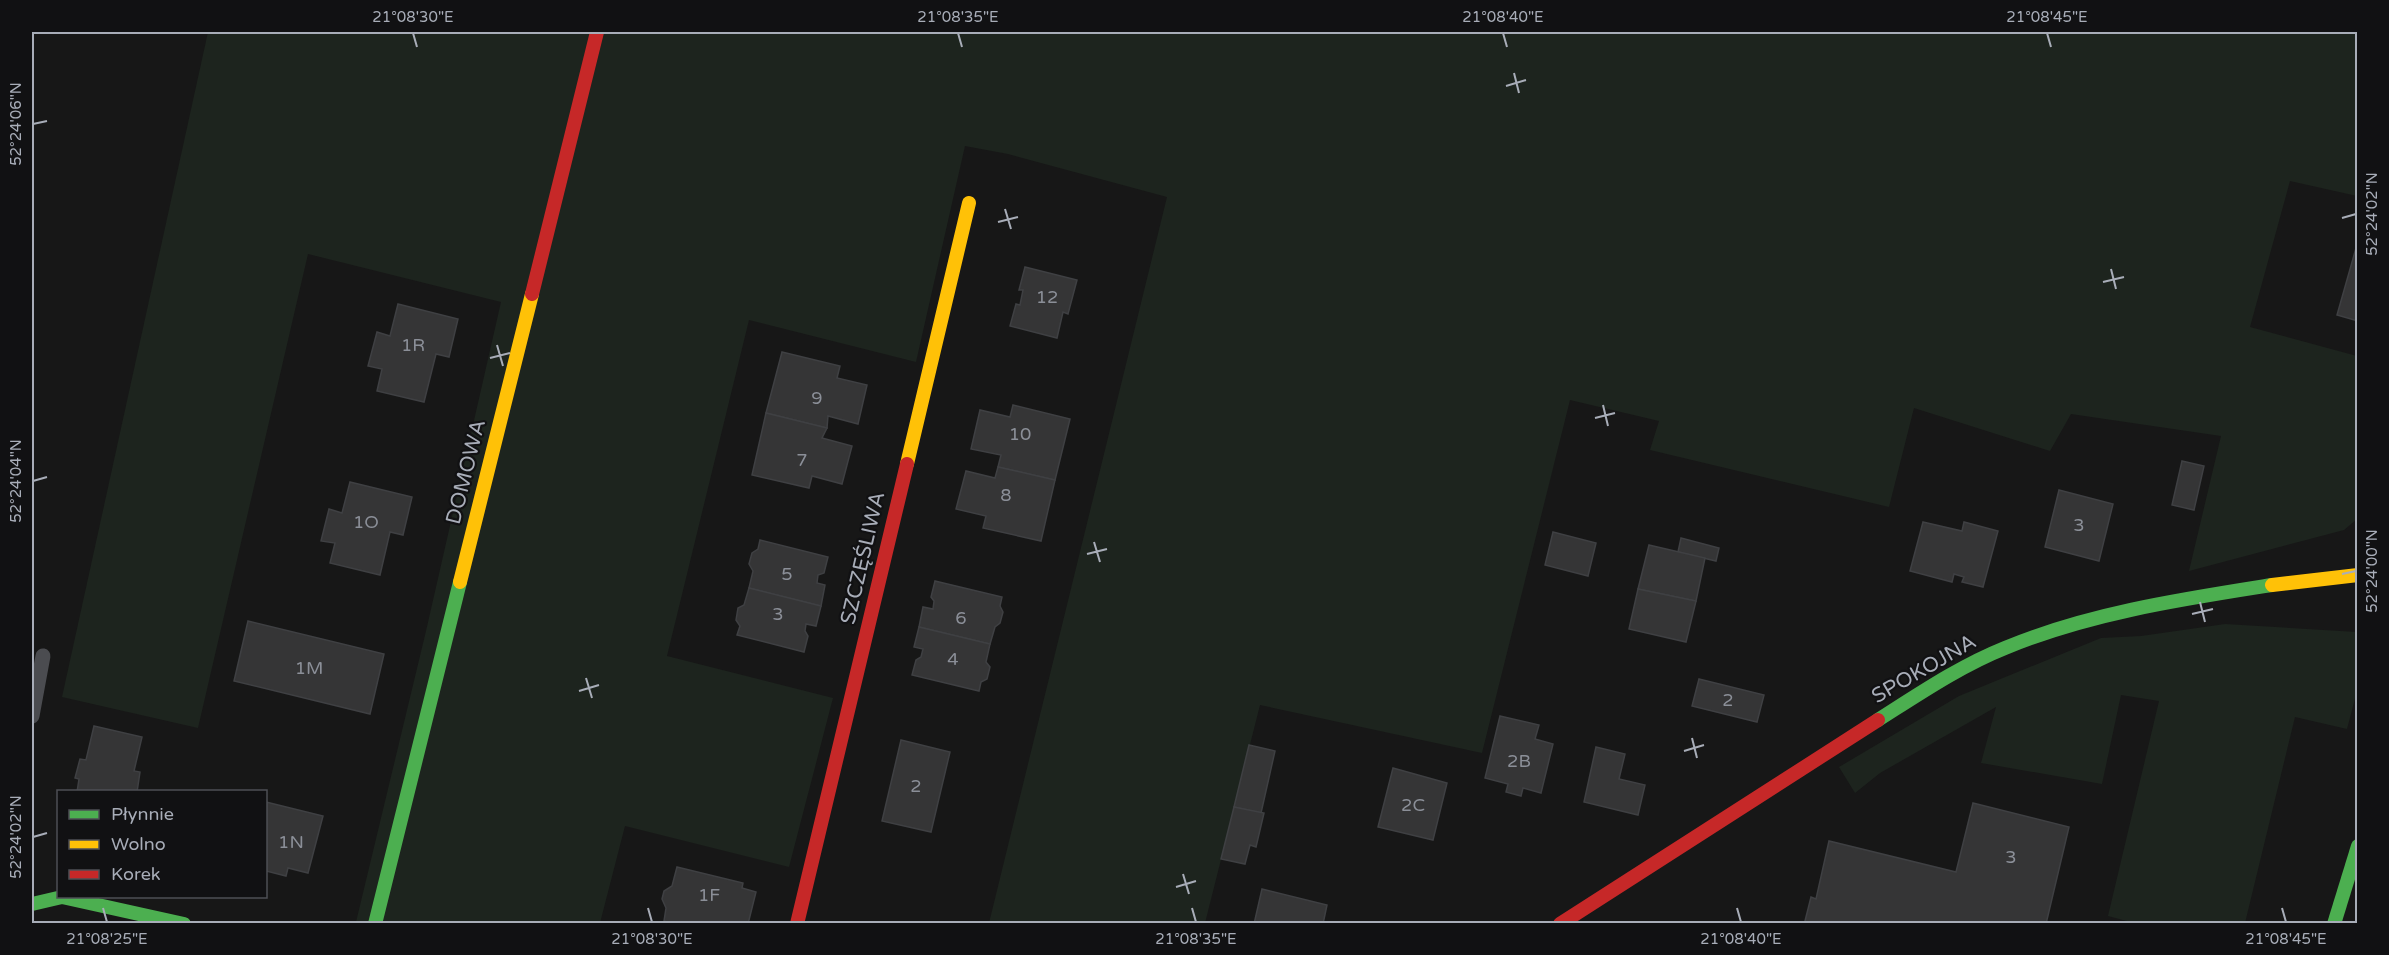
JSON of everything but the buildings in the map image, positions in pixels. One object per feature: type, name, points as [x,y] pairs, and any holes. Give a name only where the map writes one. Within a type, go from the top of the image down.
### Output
[{"type":"street","name":"DOMOWA","points":[[375,924],[597,32]]},
{"type":"street","name":"SZCZĘŚLIWA","points":[[797,924],[969,203]]},
{"type":"street","name":"SPOKOJNA","points":[[1560,924],[1929,687],[1974,662],[2014,644],[2073,626],[2201,597],[2275,584],[2358,575]]},
{"type":"street","points":[[2334,924],[2358,846]]},
{"type":"street","points":[[32,904],[58,898]]},
{"type":"street","points":[[67,898],[184,924]]},
{"type":"lane","points":[[32,716],[43,656]]},
{"type":"shaded area","points":[[208,32],[2357,32],[2357,196],[2290,181],[2250,327],[2357,356],[2357,519],[2344,530],[2189,571],[2221,436],[2071,414],[2050,451],[1914,408],[1889,507],[1650,450],[1659,421],[1570,400],[1482,753],[1260,705],[1205,923],[989,923],[1167,197],[1008,154],[965,146],[916,362],[749,320],[667,656],[833,698],[789,867],[625,826],[600,923],[359,924],[356,922],[426,631],[501,302],[308,254],[198,728],[62,697]]},
{"type":"shaded area","points":[[2225,624],[2357,632],[2357,691],[2347,729],[2295,717],[2245,923],[2138,924],[2108,916],[2159,701],[2121,695],[2102,784],[1981,763],[1996,707],[1880,773],[1855,793],[1839,767],[1959,696],[2101,638],[2141,636]]},
{"type":"traffic: fast","points":[[375,924],[460,582]]},
{"type":"traffic: fast","points":[[1878,720],[1972,663],[2037,636],[2103,616],[2272,585]]},
{"type":"traffic: fast","points":[[2334,924],[2358,846]]},
{"type":"traffic: fast","points":[[32,904],[58,898]]},
{"type":"traffic: fast","points":[[67,898],[184,924]]},
{"type":"traffic: slow","points":[[907,464],[969,203]]},
{"type":"traffic: slow","points":[[460,582],[532,294]]},
{"type":"traffic: slow","points":[[2272,585],[2358,575]]},
{"type":"traffic: jam","points":[[532,294],[597,32]]},
{"type":"traffic: jam","points":[[797,924],[907,464]]},
{"type":"traffic: jam","points":[[1560,924],[1878,720]]}]
